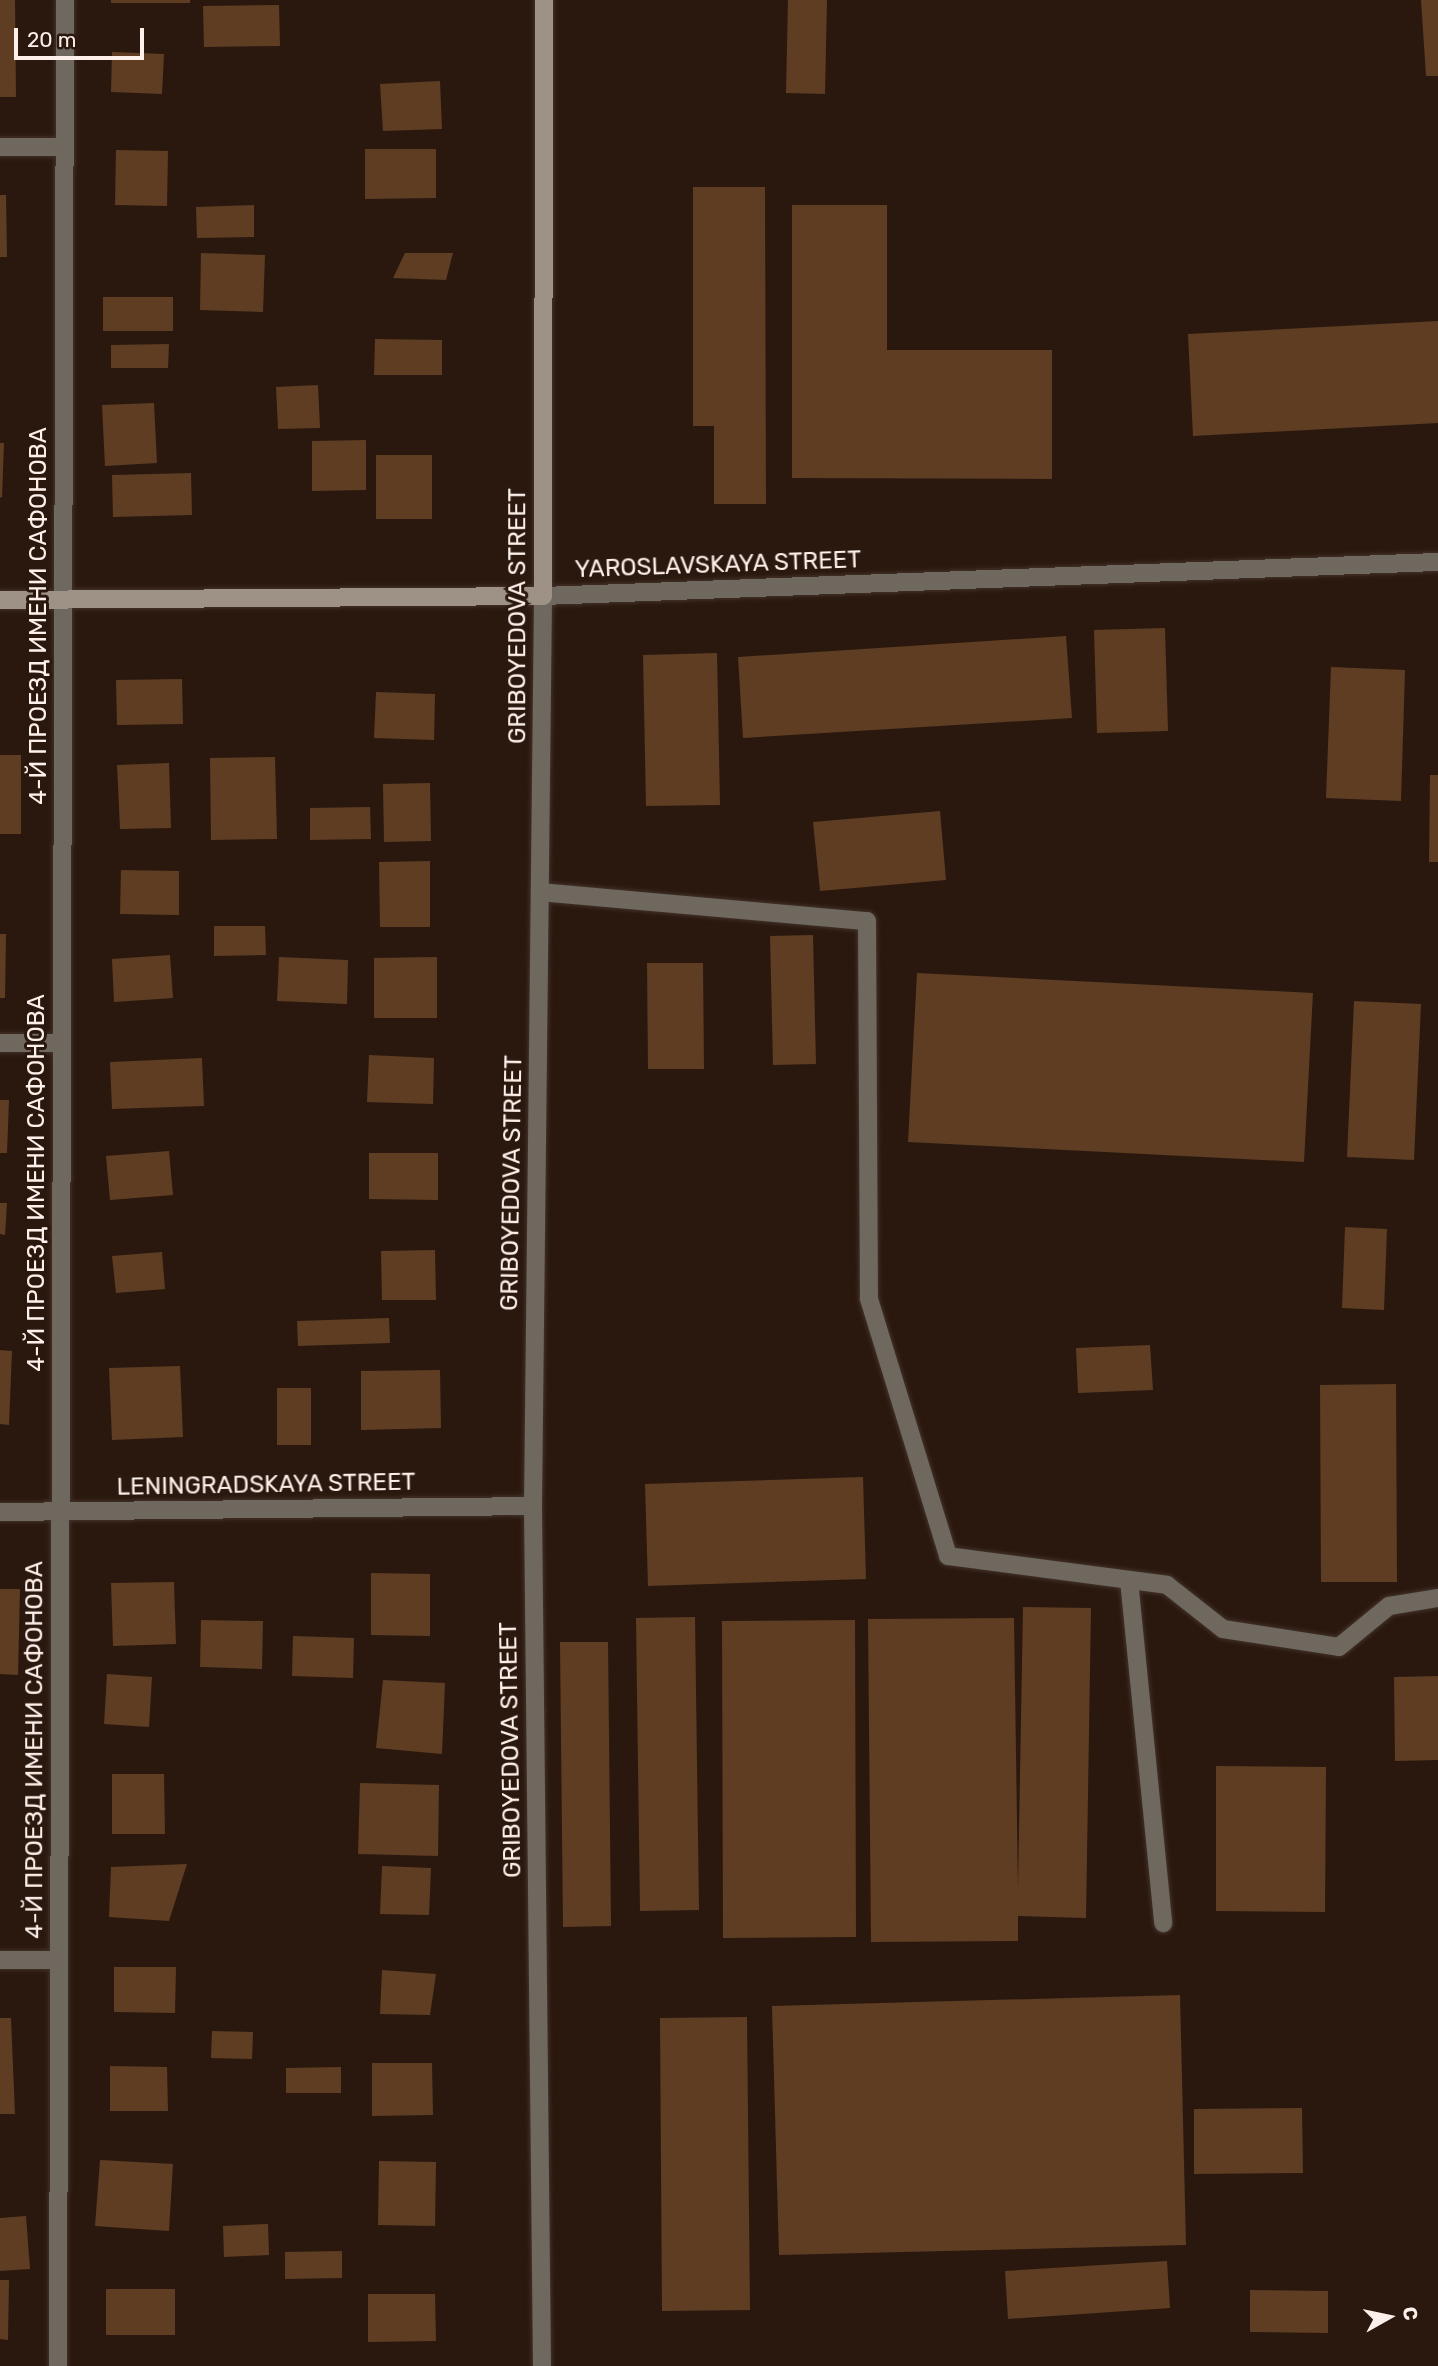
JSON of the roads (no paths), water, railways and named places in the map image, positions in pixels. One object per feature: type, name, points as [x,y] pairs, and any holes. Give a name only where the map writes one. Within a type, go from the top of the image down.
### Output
[{"type":"street","name":"4-Й ПРОЕЗД ИМЕНИ САФОНОВА","points":[[58,2366],[65,0]]},
{"type":"street","name":"GRIBOYEDOVA STREET","points":[[542,2366],[533,1506],[543,596],[544,0]]},
{"type":"street","points":[[0,146],[65,147]]},
{"type":"street","name":"YAROSLAVSKAYA STREET","points":[[0,600],[543,596],[1438,562]]},
{"type":"street","points":[[540,892],[867,921],[869,1299],[948,1556],[1167,1585],[1223,1629],[1339,1647],[1388,1606],[1438,1598]]},
{"type":"street","points":[[0,1044],[62,1043]]},
{"type":"street","name":"LENINGRADSKAYA STREET","points":[[0,1512],[533,1506]]},
{"type":"street","points":[[1129,1580],[1163,1923]]},
{"type":"street","points":[[0,1960],[59,1960]]}]
